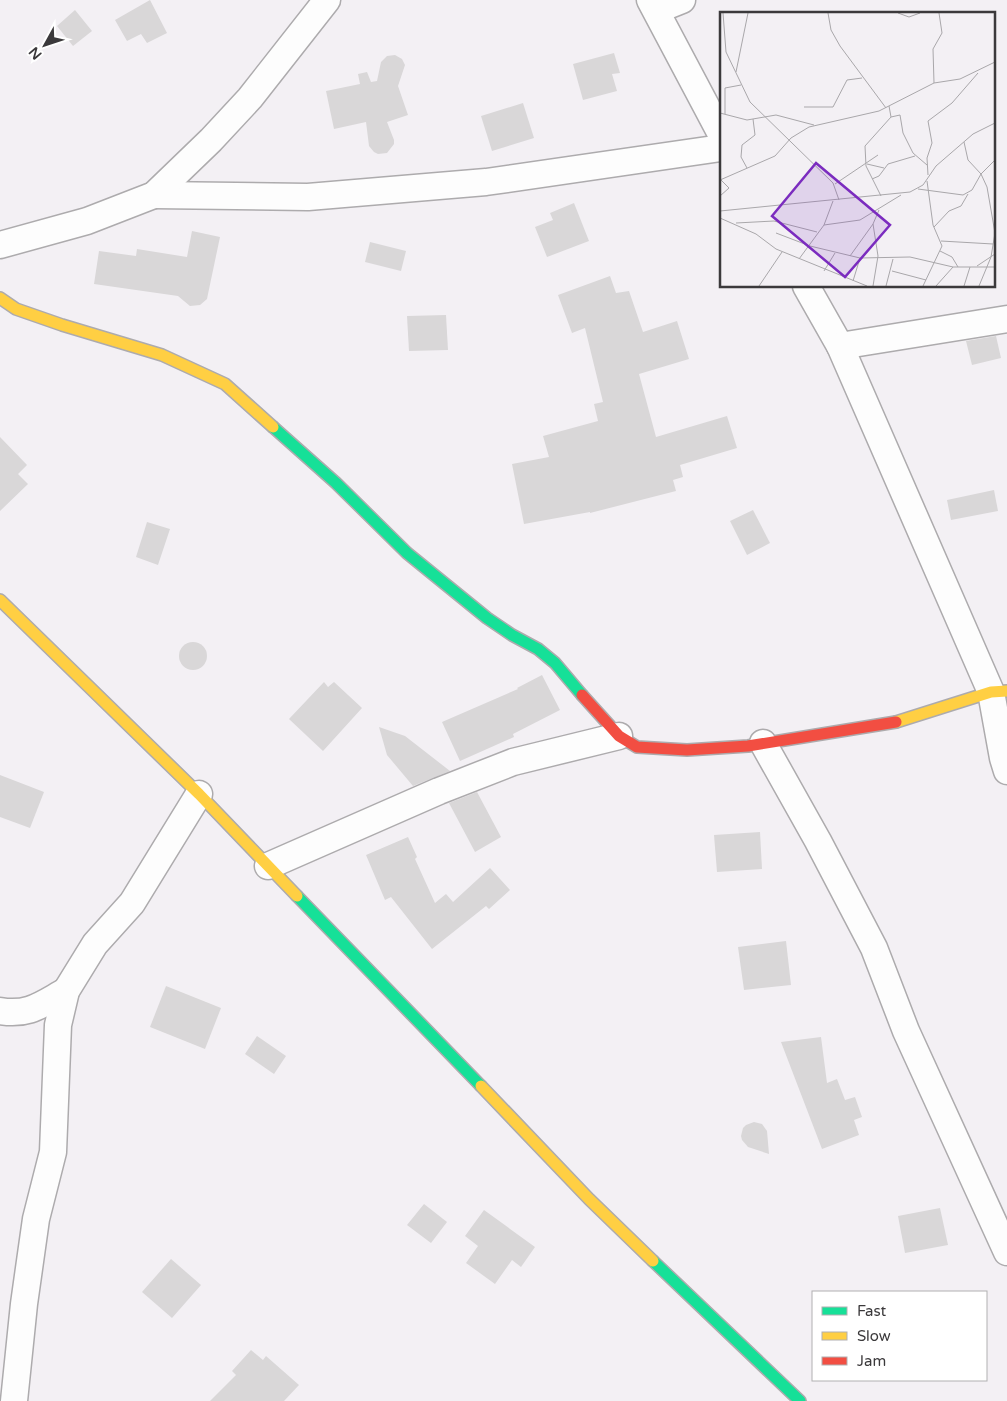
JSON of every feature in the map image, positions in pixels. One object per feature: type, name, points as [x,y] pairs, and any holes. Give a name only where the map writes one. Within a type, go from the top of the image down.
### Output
[{"type":"street","points":[[0,245],[87,221],[154,195],[212,140],[250,98],[326,0]]},
{"type":"street","points":[[682,0],[653,5],[720,132]]},
{"type":"street","points":[[154,195],[308,198],[486,182],[720,148]]},
{"type":"street","points":[[807,288],[840,346],[999,692],[1007,771]]},
{"type":"street","points":[[0,298],[16,309],[162,355],[225,384],[336,483],[407,553],[487,618],[512,635],[538,649],[555,663],[572,685],[619,736],[637,747],[687,750],[763,744],[892,724],[999,692]]},
{"type":"street","points":[[840,346],[1007,319]]},
{"type":"street","points":[[0,600],[199,794],[589,1199],[800,1401]]},
{"type":"street","points":[[268,866],[439,791],[514,762],[619,736]]},
{"type":"street","points":[[763,744],[874,948],[906,1031],[1007,1252]]},
{"type":"street","points":[[14,1401],[24,1304],[36,1219],[53,1152],[58,1025],[66,991],[95,944],[132,903],[199,794]]},
{"type":"street","points":[[0,1010],[15,1013],[35,1008],[66,991]]},
{"type":"building","points":[[150,0],[167,33],[147,43],[141,34],[127,41],[115,20]]},
{"type":"building","points":[[75,10],[92,31],[73,46],[57,26]]},
{"type":"building","points":[[614,53],[620,73],[612,74],[617,91],[583,100],[573,64]]},
{"type":"building","points":[[395,55],[402,59],[405,65],[398,86],[408,115],[387,122],[394,144],[387,153],[378,154],[369,146],[366,122],[334,129],[326,91],[360,84],[358,74],[367,72],[371,82],[377,81],[381,62],[387,56]]},
{"type":"building","points":[[523,103],[534,138],[492,151],[481,116]]},
{"type":"building","points":[[574,203],[589,241],[547,257],[535,227],[553,220],[550,213]]},
{"type":"building","points":[[192,231],[220,237],[207,299],[200,305],[190,306],[178,296],[94,284],[99,251],[136,256],[137,249],[187,257]]},
{"type":"building","points":[[370,242],[406,251],[401,271],[365,262]]},
{"type":"building","points":[[610,276],[616,293],[629,291],[643,332],[677,321],[689,359],[639,374],[656,437],[727,416],[737,448],[680,465],[683,477],[673,480],[676,491],[590,513],[524,524],[512,464],[549,457],[543,436],[598,421],[594,404],[603,402],[585,328],[572,333],[558,295]]},
{"type":"building","points":[[446,315],[448,350],[409,351],[407,316]]},
{"type":"building","points":[[996,336],[1001,358],[972,365],[966,341]]},
{"type":"building","points":[[0,437],[27,465],[18,474],[28,484],[0,511]]},
{"type":"building","points":[[994,490],[998,511],[951,520],[947,500]]},
{"type":"building","points":[[753,510],[770,543],[747,555],[730,521]]},
{"type":"building","points":[[147,522],[170,529],[158,565],[136,557]]},
{"type":"building","points":[[193,642],[203,646],[207,656],[203,666],[193,670],[183,666],[179,656],[183,646]]},
{"type":"building","points":[[542,675],[560,710],[513,734],[514,737],[460,761],[442,722],[518,689]]},
{"type":"building","points":[[324,682],[328,687],[334,682],[362,708],[323,751],[289,719]]},
{"type":"building","points":[[379,727],[405,736],[450,771],[413,786],[387,755]]},
{"type":"building","points":[[0,775],[44,792],[30,828],[0,817]]},
{"type":"building","points":[[477,792],[501,837],[475,852],[449,803]]},
{"type":"building","points":[[760,832],[762,869],[717,872],[714,835]]},
{"type":"building","points":[[408,837],[417,857],[415,859],[435,903],[446,894],[453,902],[490,868],[510,890],[489,909],[486,906],[432,949],[391,897],[385,900],[366,855]]},
{"type":"building","points":[[786,941],[791,985],[744,990],[738,947]]},
{"type":"building","points":[[166,986],[221,1008],[205,1049],[150,1027]]},
{"type":"building","points":[[257,1036],[286,1056],[274,1074],[245,1054]]},
{"type":"building","points":[[821,1037],[827,1083],[837,1079],[845,1100],[855,1097],[862,1117],[854,1120],[859,1135],[822,1149],[781,1042]]},
{"type":"building","points":[[754,1122],[762,1124],[767,1131],[769,1154],[748,1147],[742,1140],[743,1128]]},
{"type":"building","points":[[424,1204],[447,1222],[431,1243],[407,1225]]},
{"type":"building","points":[[940,1208],[948,1245],[905,1253],[898,1216]]},
{"type":"building","points":[[484,1210],[535,1247],[521,1267],[512,1260],[495,1284],[466,1263],[478,1246],[465,1236]]},
{"type":"building","points":[[171,1259],[201,1285],[172,1318],[142,1292]]},
{"type":"building","points":[[251,1350],[263,1360],[266,1356],[299,1385],[284,1401],[210,1401],[236,1375],[232,1371]]},
{"type":"traffic: fast","points":[[273,427],[336,483],[407,553],[487,618],[512,635],[538,649],[555,663],[582,695]]},
{"type":"traffic: fast","points":[[297,896],[481,1086]]},
{"type":"traffic: fast","points":[[653,1261],[800,1401]]},
{"type":"traffic: slow","points":[[0,298],[16,309],[162,355],[225,384],[273,427]]},
{"type":"traffic: slow","points":[[0,600],[199,794],[297,896]]},
{"type":"traffic: slow","points":[[896,722],[991,692],[1007,691]]},
{"type":"traffic: slow","points":[[481,1086],[589,1199],[653,1261]]},
{"type":"traffic: jam","points":[[582,695],[619,736],[637,747],[687,750],[748,746],[896,722]]}]
